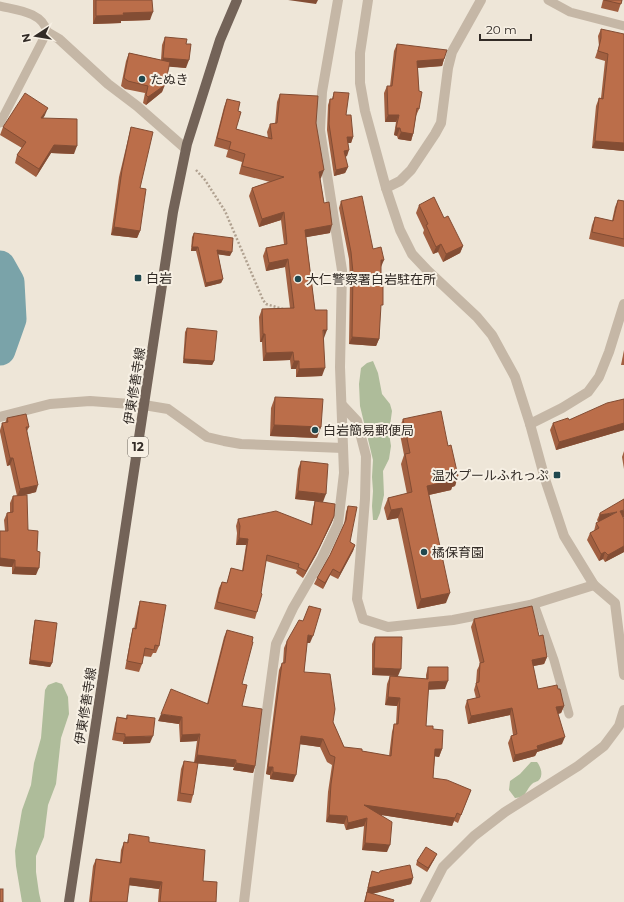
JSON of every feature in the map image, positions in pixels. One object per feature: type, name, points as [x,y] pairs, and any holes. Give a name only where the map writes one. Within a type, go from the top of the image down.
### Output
[{"type":"main road","name":"伊東修善寺線","points":[[69,902],[173,212],[185,153],[220,40],[237,0]]},
{"type":"street","points":[[244,902],[276,644],[292,608],[322,558],[338,524],[344,473],[340,367],[342,270],[320,130],[322,92],[338,0]]},
{"type":"street","points":[[368,0],[360,53],[360,83],[365,111],[386,188],[400,230],[412,254],[428,272],[477,317],[492,335],[515,377],[545,479],[564,536],[594,585],[619,605],[624,674]]},
{"type":"street","points":[[386,188],[400,181],[411,170],[441,123],[448,68],[452,52],[481,0]]},
{"type":"street","points":[[47,32],[59,39],[108,84],[138,106],[185,153]]},
{"type":"street","points":[[530,424],[562,408],[588,392],[599,377],[609,352],[624,304]]},
{"type":"street","points":[[0,417],[50,404],[90,401],[144,405],[168,409],[207,436],[224,441],[241,444],[343,448]]},
{"type":"street","points":[[342,405],[357,421],[366,456],[365,499],[356,599],[363,619],[388,627],[453,620],[534,604],[594,585]]},
{"type":"street","points":[[425,902],[443,867],[474,836],[505,812],[578,766],[604,746],[619,726],[624,710]]},
{"type":"lane","points":[[548,0],[570,12],[624,26]]},
{"type":"lane","points":[[0,6],[22,11],[39,18],[46,26],[47,32],[0,123]]},
{"type":"lane","points":[[534,604],[558,673],[569,714]]},
{"type":"path","points":[[185,153],[225,211],[263,300],[266,304],[284,309]]},
{"type":"green space","points":[[373,361],[378,373],[382,394],[390,404],[392,411],[389,433],[391,446],[389,459],[383,471],[384,495],[377,520],[373,520],[373,460],[360,406],[359,384],[361,368],[367,363]]},
{"type":"green space","points":[[56,682],[62,684],[68,697],[69,714],[61,738],[56,784],[48,805],[44,837],[36,856],[36,872],[41,902],[22,902],[15,851],[22,810],[31,785],[34,763],[41,738],[45,690],[48,685]]},
{"type":"green space","points":[[531,762],[537,762],[541,769],[541,777],[538,781],[532,784],[524,795],[515,798],[509,790],[510,781],[520,774]]},
{"type":"building","points":[[96,0],[152,0],[153,12],[96,16]]},
{"type":"building","points":[[604,0],[622,0],[621,4]]},
{"type":"building","points":[[601,29],[624,34],[624,143],[595,141],[599,98],[603,99],[608,54],[598,51],[601,38]]},
{"type":"building","points":[[165,37],[187,39],[186,44],[191,44],[189,60],[163,58]]},
{"type":"building","points":[[397,44],[447,50],[444,59],[417,61],[419,91],[422,92],[419,109],[417,108],[413,134],[401,132],[400,128],[396,128],[399,115],[388,115],[387,86],[392,86]]},
{"type":"building","points":[[129,53],[170,62],[165,85],[148,97],[146,95],[148,86],[128,81],[124,78]]},
{"type":"building","points":[[334,92],[349,93],[346,115],[351,115],[353,137],[347,137],[349,150],[344,151],[348,167],[336,170],[329,124],[330,99],[333,99]]},
{"type":"building","points":[[25,93],[48,108],[41,118],[77,119],[77,146],[54,145],[39,169],[17,155],[26,142],[3,127]]},
{"type":"building","points":[[280,94],[318,96],[316,123],[324,170],[319,172],[324,203],[329,202],[332,225],[305,230],[315,310],[327,310],[327,330],[323,330],[325,368],[299,369],[299,361],[294,361],[293,352],[266,353],[265,334],[263,334],[262,309],[294,308],[288,259],[269,263],[266,248],[287,244],[284,212],[262,219],[252,188],[284,177],[242,166],[245,154],[229,149],[231,142],[217,138],[227,99],[240,102],[238,111],[241,112],[236,129],[272,139],[270,124],[277,123]]},
{"type":"building","points":[[131,127],[153,132],[140,188],[146,189],[140,231],[114,227],[122,170]]},
{"type":"building","points":[[362,196],[373,249],[381,247],[384,260],[381,260],[383,305],[381,305],[379,339],[352,337],[353,273],[351,252],[341,201]]},
{"type":"building","points":[[434,197],[444,218],[448,216],[463,246],[446,254],[441,244],[436,247],[426,225],[428,224],[419,205]]},
{"type":"building","points":[[618,200],[624,201],[624,239],[592,232],[595,217],[613,221]]},
{"type":"building","points":[[194,233],[233,238],[232,252],[217,250],[223,279],[206,283],[198,247],[192,247]]},
{"type":"building","points":[[187,328],[217,331],[214,361],[184,359]]},
{"type":"building","points":[[275,397],[323,399],[321,427],[274,425]]},
{"type":"building","points":[[624,399],[624,423],[559,442],[553,423],[568,418],[569,420],[607,403]]},
{"type":"building","points":[[441,411],[448,446],[451,445],[458,476],[454,477],[455,480],[427,486],[450,593],[421,599],[402,508],[391,510],[388,498],[412,492],[405,454],[410,453],[403,419]]},
{"type":"building","points":[[26,414],[29,427],[26,427],[38,485],[20,489],[13,458],[10,458],[2,423],[8,422],[7,418]]},
{"type":"building","points":[[301,461],[328,464],[326,494],[298,491]]},
{"type":"building","points":[[27,495],[28,530],[38,531],[37,551],[40,552],[39,568],[15,567],[15,560],[0,558],[0,531],[8,531],[7,513],[13,512],[13,496]]},
{"type":"building","points":[[624,499],[624,510],[620,511],[624,519],[624,546],[608,555],[605,552],[601,554],[590,533],[599,528],[596,523],[617,512],[600,515],[600,513]]},
{"type":"building","points":[[315,501],[335,504],[334,516],[306,571],[298,567],[299,564],[267,555],[262,594],[257,612],[217,602],[222,582],[227,583],[231,568],[243,571],[248,539],[239,538],[240,526],[238,519],[276,511],[312,525]]},
{"type":"building","points":[[348,506],[357,507],[350,542],[355,545],[340,573],[333,569],[325,583],[317,578],[330,555],[346,520]]},
{"type":"building","points":[[140,601],[166,605],[159,646],[155,645],[154,650],[145,648],[142,664],[127,661],[133,628],[136,629]]},
{"type":"building","points":[[309,606],[321,609],[313,636],[308,635],[304,672],[330,674],[335,709],[333,722],[344,747],[362,749],[362,751],[391,756],[394,724],[398,724],[400,698],[388,697],[390,676],[428,679],[428,667],[448,667],[448,681],[429,682],[426,726],[433,726],[433,729],[443,730],[442,749],[435,749],[433,778],[447,780],[471,790],[461,815],[457,813],[455,818],[364,805],[392,822],[390,845],[365,843],[367,818],[348,823],[347,816],[329,815],[331,784],[335,757],[330,755],[323,739],[301,736],[296,775],[273,772],[273,767],[268,767],[282,663],[285,663],[287,641],[299,620],[303,621]]},
{"type":"building","points":[[532,606],[539,636],[543,635],[547,657],[532,660],[538,689],[557,685],[558,689],[560,689],[564,706],[556,707],[565,737],[537,746],[538,749],[515,755],[511,736],[517,734],[512,708],[471,716],[467,700],[480,697],[476,683],[479,682],[480,663],[484,662],[474,619]]},
{"type":"building","points":[[35,620],[57,623],[52,663],[30,660]]},
{"type":"building","points":[[227,630],[253,637],[242,684],[247,685],[242,706],[262,709],[255,766],[236,763],[236,760],[197,755],[200,734],[182,735],[182,717],[161,714],[171,689],[208,704]]},
{"type":"building","points":[[375,637],[402,637],[401,669],[374,668]]},
{"type":"building","points":[[127,715],[155,718],[153,736],[125,737],[125,734],[115,733],[117,717],[127,719]]},
{"type":"building","points":[[184,761],[198,763],[193,795],[180,793]]},
{"type":"building","points":[[129,834],[149,837],[149,842],[205,850],[203,881],[217,882],[216,902],[160,902],[162,882],[130,878],[127,902],[91,902],[96,859],[121,863],[124,842],[128,843]]},
{"type":"building","points":[[426,847],[437,854],[428,868],[417,861]]},
{"type":"building","points":[[410,865],[413,878],[368,888],[372,871],[379,873],[380,871]]},
{"type":"building","points":[[0,889],[3,889],[3,902],[0,902]]},
{"type":"building","points":[[367,892],[394,900],[393,902],[365,902]]},
{"type":"waterway","points":[[0,266],[9,282],[11,319],[0,350]]},
{"type":"place","name":"たぬき","points":[[142,79]]},
{"type":"place","name":"白岩","points":[[138,278]]},
{"type":"place","name":"大仁警察署白岩駐在所","points":[[298,279]]},
{"type":"place","name":"白岩簡易郵便局","points":[[315,430]]},
{"type":"place","name":"温水プールふれっぷ","points":[[557,475]]},
{"type":"place","name":"橘保育園","points":[[424,552]]}]
